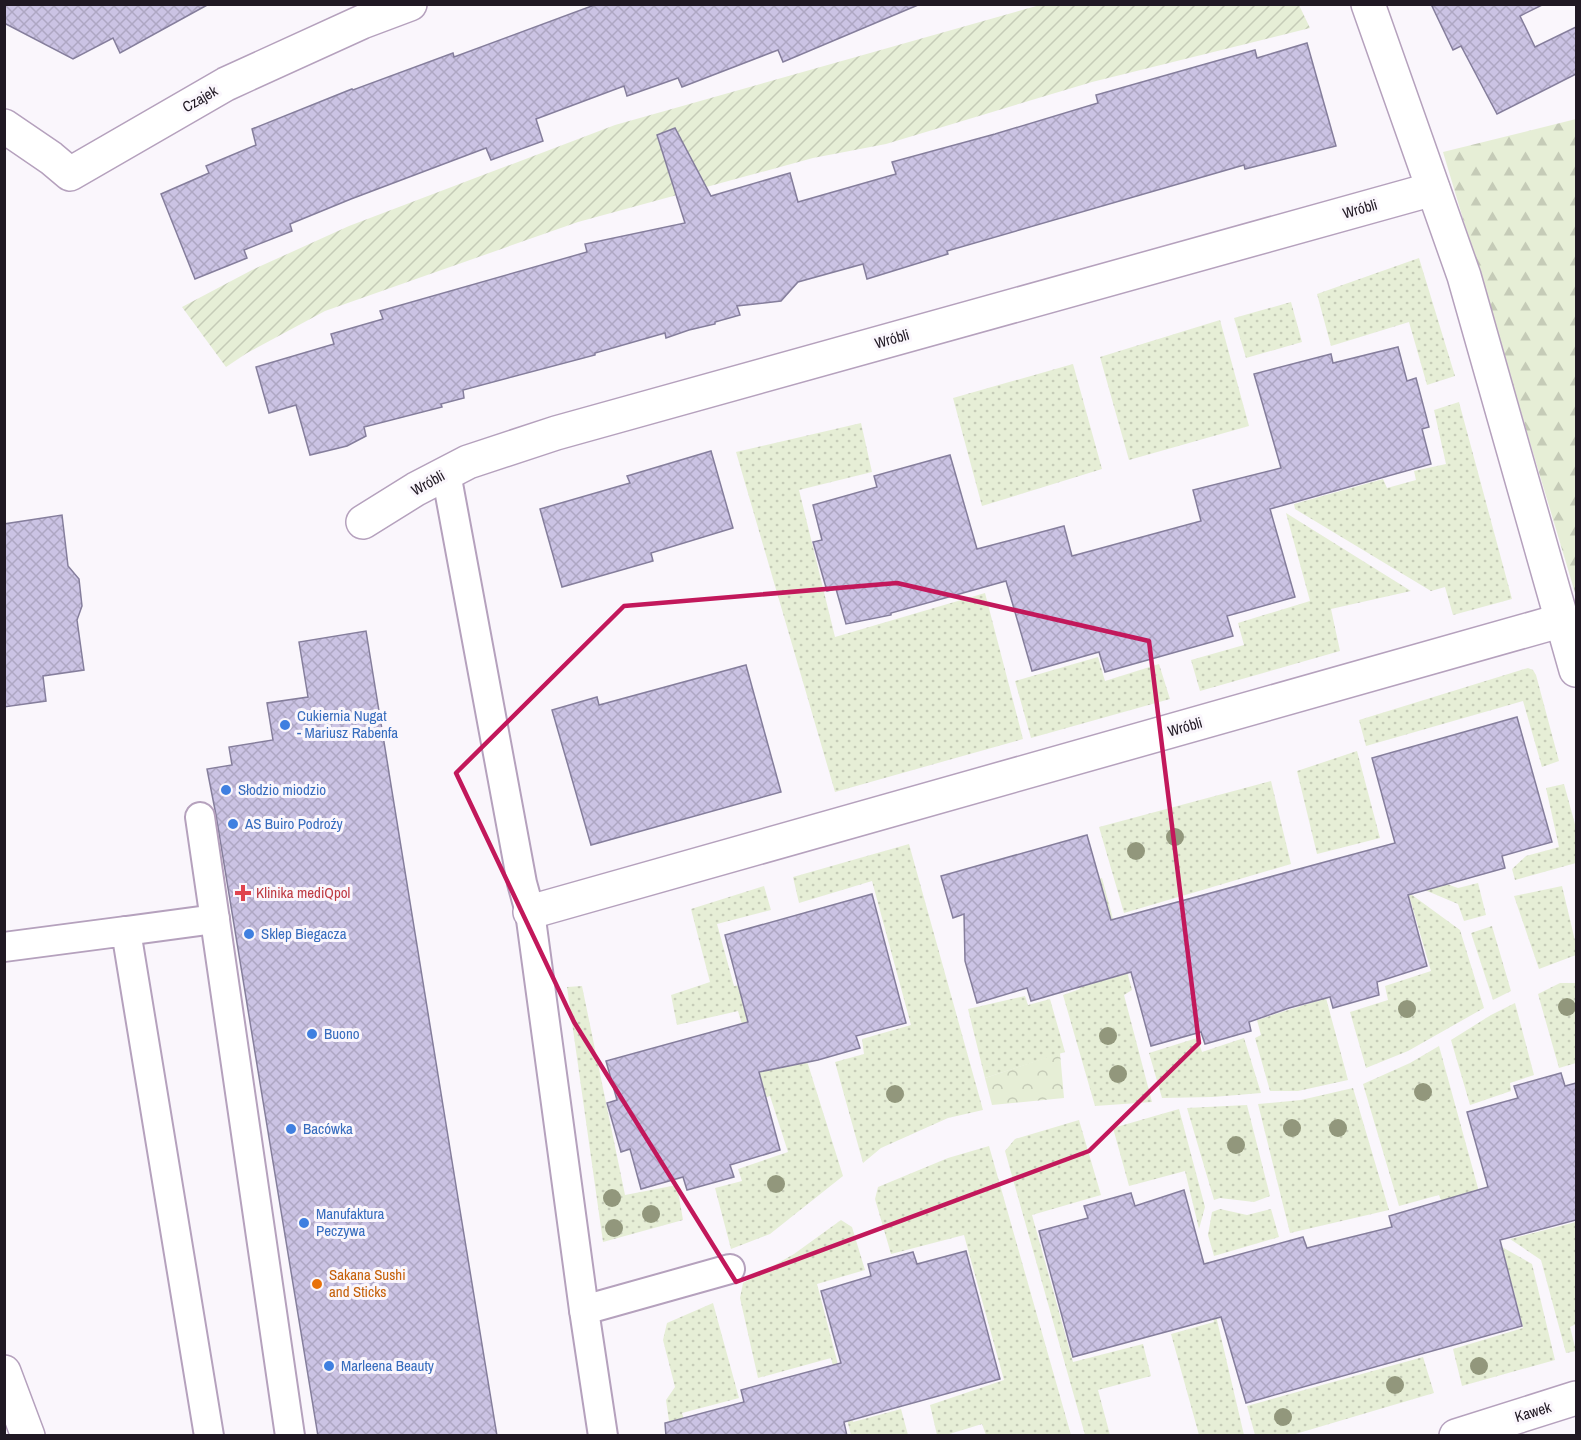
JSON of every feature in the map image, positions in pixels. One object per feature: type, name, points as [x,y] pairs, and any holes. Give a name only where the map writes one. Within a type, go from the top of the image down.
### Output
[{"type":"street","name":"Czajek","points":[[4,126],[70,174],[226,84],[362,22],[410,4]]},
{"type":"street","points":[[1368,4],[1464,276],[1576,670]]},
{"type":"street","name":"Wróbli","points":[[363,522],[416,489],[468,462],[556,433],[1433,189]]},
{"type":"street","name":"Wróbli","points":[[530,912],[1563,620]]},
{"type":"street","points":[[4,1372],[28,1436]]},
{"type":"street","name":"Kawek","points":[[1456,1436],[1576,1398]]},
{"type":"lane","points":[[446,473],[522,883],[530,912],[603,1436]]},
{"type":"lane","points":[[200,817],[290,1436]]},
{"type":"lane","points":[[4,947],[215,919]]},
{"type":"lane","points":[[126,931],[210,1436]]},
{"type":"lane","points":[[584,1310],[730,1269]]},
{"type":"highlighted area","points":[[897,583],[1149,641],[1199,1043],[1089,1151],[736,1282],[574,1022],[456,773],[624,606]]},
{"type":"green space","points":[[1040,5],[1299,5],[1310,28],[1092,82],[886,144],[813,158],[578,222],[325,311],[247,353],[226,367],[182,307],[252,270],[349,226],[615,125]]},
{"type":"green space","points":[[1576,119],[1576,596],[1443,152]]},
{"type":"green space","points":[[1419,258],[1455,376],[1427,385],[1409,322],[1331,346],[1317,294]]},
{"type":"green space","points":[[1291,302],[1302,342],[1246,358],[1234,318]]},
{"type":"green space","points":[[1220,320],[1249,426],[1129,460],[1100,357]]},
{"type":"green space","points":[[1073,364],[1102,469],[982,506],[953,398]]},
{"type":"green space","points":[[1459,402],[1512,599],[1453,615],[1445,587],[1431,591],[1295,509],[1294,504],[1383,479],[1387,488],[1416,480],[1414,471],[1446,464],[1434,410]]},
{"type":"green space","points":[[861,423],[872,472],[799,490],[835,637],[985,593],[1023,739],[835,792],[736,452]]},
{"type":"green space","points":[[1286,513],[1411,591],[1331,609],[1340,651],[1200,691],[1191,660],[1244,645],[1238,623],[1310,601]]},
{"type":"green space","points":[[1098,657],[1105,681],[1159,664],[1170,699],[1031,738],[1015,681]]},
{"type":"green space","points":[[1528,668],[1536,675],[1559,761],[1542,767],[1523,701],[1366,746],[1359,720]]},
{"type":"green space","points":[[1357,751],[1380,838],[1317,854],[1297,771]]},
{"type":"green space","points":[[1271,781],[1291,864],[1124,913],[1099,827]]},
{"type":"green space","points":[[1564,784],[1576,828],[1576,863],[1515,880],[1512,869],[1526,856],[1559,847],[1546,788]]},
{"type":"green space","points":[[909,844],[983,1110],[948,1118],[881,1148],[863,1163],[835,1062],[864,1054],[862,1039],[911,1025],[872,881],[799,903],[793,877]]},
{"type":"green space","points":[[1102,878],[1132,990],[1124,995],[1152,1102],[1095,1106],[1063,995],[1080,989],[1076,978],[1094,880]]},
{"type":"green space","points":[[1438,881],[1458,888],[1478,883],[1486,915],[1464,921],[1458,904],[1420,888]]},
{"type":"green space","points":[[764,886],[771,910],[717,924],[734,986],[742,985],[807,1061],[843,1176],[770,1234],[731,1249],[715,1188],[742,1181],[738,1169],[788,1152],[770,1096],[764,1098],[738,1011],[677,1025],[671,995],[710,982],[691,909]]},
{"type":"green space","points":[[1562,886],[1576,945],[1576,955],[1539,969],[1514,896]]},
{"type":"green space","points":[[1408,892],[1460,930],[1484,1008],[1408,1051],[1366,1068],[1350,1012],[1388,1000],[1385,986],[1431,971]]},
{"type":"green space","points":[[1492,926],[1511,991],[1493,1000],[1471,933]]},
{"type":"green space","points":[[1560,983],[1576,983],[1576,1063],[1559,1068],[1538,994]]},
{"type":"green space","points":[[582,986],[625,1195],[677,1185],[683,1220],[603,1242],[567,987]]},
{"type":"green space","points":[[1025,996],[1028,1005],[1050,999],[1065,1052],[985,1078],[968,1009]]},
{"type":"green space","points":[[1326,998],[1348,1080],[1298,1091],[1270,1091],[1255,1038],[1261,1035],[1257,1020]]},
{"type":"green space","points":[[1515,1003],[1534,1075],[1510,1083],[1511,1091],[1470,1105],[1451,1040]]},
{"type":"green space","points":[[1197,1038],[1202,1052],[1244,1038],[1261,1093],[1162,1098],[1149,1053]]},
{"type":"green space","points":[[1439,1046],[1481,1199],[1444,1208],[1439,1195],[1399,1206],[1363,1084],[1410,1063]]},
{"type":"green space","points":[[1060,1053],[1064,1098],[992,1105],[985,1078]]},
{"type":"green space","points":[[1353,1088],[1389,1210],[1290,1233],[1258,1104],[1301,1100]]},
{"type":"green space","points":[[1247,1105],[1270,1196],[1254,1202],[1220,1198],[1214,1200],[1187,1108]]},
{"type":"green space","points":[[1179,1109],[1205,1207],[1199,1229],[1185,1171],[1129,1186],[1113,1128]]},
{"type":"green space","points":[[1079,1120],[1101,1195],[1032,1215],[1073,1362],[1143,1344],[1151,1376],[1098,1390],[1110,1435],[1085,1435],[1005,1151],[1015,1139]]},
{"type":"green space","points":[[989,1146],[1071,1435],[986,1435],[982,1424],[946,1435],[937,1435],[930,1405],[1004,1380],[964,1235],[891,1254],[875,1199],[878,1187],[948,1158]]},
{"type":"green space","points":[[1220,1209],[1247,1215],[1271,1209],[1279,1237],[1214,1256],[1208,1235],[1212,1212]]},
{"type":"green space","points":[[841,1220],[852,1227],[865,1270],[817,1284],[853,1422],[901,1409],[908,1435],[851,1435],[831,1358],[758,1378],[740,1298],[743,1283],[794,1254]]},
{"type":"green space","points":[[1576,1222],[1576,1324],[1570,1327],[1576,1351],[1566,1353],[1541,1260],[1510,1239]]},
{"type":"green space","points":[[1197,1235],[1244,1435],[1199,1435],[1171,1334],[1214,1322],[1192,1237]]},
{"type":"green space","points":[[1502,1247],[1532,1264],[1555,1360],[1462,1386],[1453,1349],[1523,1328]]},
{"type":"green space","points":[[713,1303],[739,1398],[682,1413],[689,1435],[671,1435],[666,1400],[675,1387],[663,1340],[667,1323]]},
{"type":"green space","points":[[1423,1357],[1434,1393],[1292,1435],[1255,1435],[1247,1406]]},
{"type":"building","points":[[4,4],[209,4],[120,53],[113,38],[73,59],[4,23]]},
{"type":"building","points":[[597,4],[918,5],[783,62],[778,50],[682,87],[678,78],[627,96],[624,86],[536,119],[543,141],[491,160],[486,148],[351,199],[290,224],[292,231],[244,250],[247,258],[195,279],[161,194],[209,173],[206,166],[256,145],[252,129],[352,89],[453,53],[454,57]]},
{"type":"building","points":[[1431,4],[1544,4],[1520,16],[1535,47],[1576,27],[1576,74],[1497,114],[1461,46],[1453,50]]},
{"type":"building","points":[[1307,43],[1336,146],[1245,169],[1244,165],[947,251],[948,254],[867,279],[863,264],[798,282],[781,301],[737,306],[740,315],[715,322],[715,324],[666,338],[665,333],[595,353],[595,355],[463,390],[464,398],[441,404],[442,407],[364,427],[366,436],[347,446],[310,455],[296,405],[269,413],[256,367],[334,344],[331,334],[383,319],[380,311],[587,252],[585,244],[685,223],[657,135],[675,128],[711,196],[790,173],[798,202],[896,174],[892,162],[1098,103],[1096,95],[1255,50],[1257,58]]},
{"type":"building","points":[[1398,347],[1407,381],[1416,378],[1429,427],[1422,429],[1431,464],[1270,509],[1295,597],[1227,616],[1233,636],[1105,672],[1099,652],[1032,671],[1006,581],[891,613],[891,615],[846,624],[836,589],[827,591],[813,542],[822,540],[813,505],[877,487],[874,476],[950,455],[977,549],[1064,526],[1072,556],[1201,521],[1193,490],[1281,468],[1254,374],[1331,354],[1333,363]]},
{"type":"building","points":[[711,451],[733,528],[651,553],[653,561],[562,587],[540,509],[630,483],[627,476]]},
{"type":"building","points":[[62,515],[68,566],[79,579],[82,606],[77,620],[84,670],[43,676],[46,701],[4,707],[4,524]]},
{"type":"building","points":[[366,631],[497,1436],[318,1436],[207,769],[232,765],[229,747],[273,740],[267,703],[308,697],[299,642]]},
{"type":"building","points":[[746,665],[781,792],[591,845],[552,710],[597,697],[599,705]]},
{"type":"building","points":[[1517,717],[1552,842],[1502,856],[1505,868],[1408,895],[1427,966],[1377,982],[1379,995],[1333,1008],[1330,997],[1289,1008],[1249,1022],[1251,1031],[1205,1044],[1201,1032],[1151,1046],[1131,972],[1031,1001],[1027,988],[977,1003],[965,961],[964,914],[953,918],[941,876],[1087,835],[1111,920],[1395,843],[1372,758]]},
{"type":"building","points":[[872,894],[906,1023],[856,1036],[860,1048],[818,1060],[759,1072],[780,1150],[730,1165],[734,1177],[687,1190],[683,1177],[641,1189],[630,1149],[621,1152],[607,1103],[617,1100],[606,1061],[748,1022],[725,935]]},
{"type":"building","points":[[1561,1073],[1565,1086],[1576,1083],[1576,1220],[1500,1240],[1522,1326],[1246,1403],[1221,1317],[1073,1357],[1039,1231],[1088,1218],[1084,1206],[1131,1193],[1135,1206],[1184,1190],[1204,1264],[1303,1237],[1307,1248],[1392,1227],[1389,1216],[1488,1187],[1467,1112],[1518,1098],[1514,1086]]},
{"type":"building","points":[[966,1251],[1000,1379],[844,1422],[847,1436],[666,1436],[665,1423],[744,1402],[741,1390],[841,1363],[821,1291],[871,1276],[868,1264],[913,1252],[917,1264]]},
{"type":"place","name":"Cukiernia Nugat - Mariusz Rabenfa","points":[[285,725]]},
{"type":"place","name":"Słodzio miodzio","points":[[226,790]]},
{"type":"place","name":"AS Buiro Podroźy","points":[[233,824]]},
{"type":"place","name":"Klinika mediQpol","points":[[243,893]]},
{"type":"place","name":"Sklep Biegacza","points":[[249,934]]},
{"type":"place","name":"Buono","points":[[312,1034]]},
{"type":"place","name":"Bacówka","points":[[291,1129]]},
{"type":"place","name":"Manufaktura Peczywa","points":[[304,1223]]},
{"type":"place","name":"Sakana Sushi and Sticks","points":[[317,1284]]},
{"type":"place","name":"Marleena Beauty","points":[[329,1366]]}]
